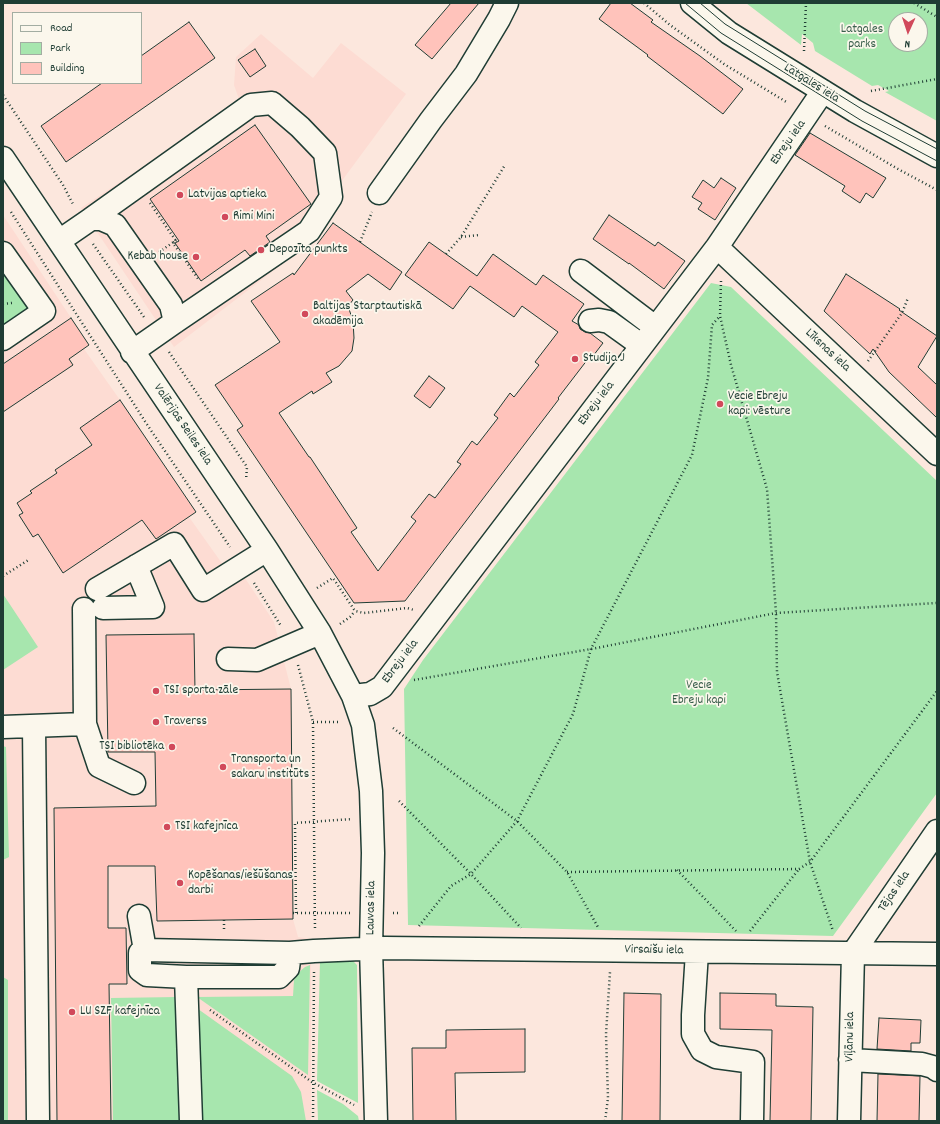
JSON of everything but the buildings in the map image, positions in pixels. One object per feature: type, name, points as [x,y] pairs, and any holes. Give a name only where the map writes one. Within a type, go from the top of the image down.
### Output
[{"type":"street","points":[[379,193],[466,74],[507,3]]},
{"type":"street","name":"Latgales iela","points":[[692,3],[729,33],[855,111],[937,156]]},
{"type":"street","name":"Ebreju iela","points":[[353,696],[370,694],[382,687],[432,619],[714,251],[823,91]]},
{"type":"street","points":[[59,241],[251,105],[272,103],[300,127],[325,153],[331,197],[309,232],[132,352]]},
{"type":"street","name":"Valērijas Seiles iela","points":[[3,158],[132,352],[267,550],[320,633],[353,696]]},
{"type":"street","points":[[86,222],[101,219],[115,225],[171,305],[175,322]]},
{"type":"street","name":"Līksnas iela","points":[[714,251],[855,377],[937,454]]},
{"type":"street","points":[[3,253],[44,311],[3,339]]},
{"type":"street","points":[[581,271],[655,327]]},
{"type":"street","points":[[590,322],[598,320],[609,322],[641,345]]},
{"type":"street","points":[[134,783],[99,766],[85,724],[94,602],[136,566],[174,544],[203,590],[267,550]]},
{"type":"street","points":[[94,602],[153,608],[136,566]]},
{"type":"street","points":[[228,659],[257,660],[320,633]]},
{"type":"street","name":"Lauvas iela","points":[[353,696],[363,725],[371,791],[373,853],[371,948],[376,1119]]},
{"type":"street","points":[[3,727],[85,724]]},
{"type":"street","points":[[34,726],[38,1121]]},
{"type":"street","name":"Tējas iela","points":[[853,953],[937,831]]},
{"type":"street","points":[[139,916],[145,950],[140,953],[140,970],[147,975],[186,986],[279,977],[288,968],[290,954]]},
{"type":"street","name":"Virsaišu iela","points":[[145,950],[290,954],[371,948],[937,954]]},
{"type":"street","points":[[697,952],[693,1034],[702,1050],[716,1057],[753,1062],[752,1121]]},
{"type":"street","name":"Viļānu iela","points":[[849,1121],[853,953]]},
{"type":"street","points":[[186,986],[191,1121]]},
{"type":"street","points":[[850,1060],[922,1064],[933,1067],[937,1070]]},
{"type":"path","points":[[644,3],[724,64],[898,169],[937,190]]},
{"type":"path","points":[[804,51],[806,3]]},
{"type":"path","points":[[914,3],[937,17]]},
{"type":"path","points":[[870,91],[937,79]]},
{"type":"path","points":[[3,95],[86,222],[103,259],[157,335],[246,467],[246,482]]},
{"type":"path","points":[[446,254],[461,237],[506,165]]},
{"type":"path","points":[[360,242],[379,193]]},
{"type":"path","points":[[148,201],[176,240]]},
{"type":"path","points":[[461,237],[480,236]]},
{"type":"path","points":[[166,247],[176,240]]},
{"type":"path","points":[[176,240],[173,243],[201,283],[204,280]]},
{"type":"path","points":[[714,251],[721,283],[720,316],[731,365],[767,489],[776,613],[777,672],[810,862],[834,932]]},
{"type":"path","points":[[855,377],[873,355],[902,313],[908,298]]},
{"type":"path","points":[[418,928],[451,886],[471,874],[517,822],[573,714],[591,649],[692,454],[708,378],[712,325],[720,316]]},
{"type":"path","points":[[3,576],[30,559]]},
{"type":"path","points":[[316,589],[333,578],[355,611],[364,613],[407,608],[422,612],[432,619]]},
{"type":"path","points":[[426,678],[591,649],[776,613],[937,603]]},
{"type":"path","points":[[340,624],[350,617],[355,611]]},
{"type":"path","points":[[748,933],[799,869],[810,862],[937,692]]},
{"type":"path","points":[[393,728],[517,822],[568,872],[600,931]]},
{"type":"path","points":[[399,801],[471,874],[524,932]]},
{"type":"path","points":[[314,913],[295,913],[295,823],[372,817]]},
{"type":"path","points":[[568,872],[677,869],[799,869]]},
{"type":"path","points":[[677,869],[739,933]]},
{"type":"path","points":[[604,1121],[608,1098],[606,1034],[611,951]]},
{"type":"path","points":[[186,986],[312,1082],[376,1119]]},
{"type":"shaded area","points":[[261,34],[313,78],[341,43],[406,94],[341,182],[338,195],[303,248],[174,347],[81,208],[240,102],[234,85],[236,57]]},
{"type":"shaded area","points":[[3,215],[89,345],[84,349],[196,512],[189,517],[226,569],[241,572],[274,622],[291,689],[293,919],[298,937],[311,939],[311,1121],[3,1121]]},
{"type":"green space","name":"Latgales parks","points":[[746,3],[937,3],[937,121],[885,92],[889,91],[878,85],[872,86],[815,51],[813,43],[802,34],[801,45]]},
{"type":"green space","points":[[3,267],[35,312],[3,333]]},
{"type":"green space","name":"Vecie Ebreju kapi","points":[[711,283],[731,287],[937,481],[937,793],[833,936],[408,925],[404,689],[423,660]]},
{"type":"green space","points":[[3,594],[38,647],[3,670]]},
{"type":"green space","points":[[3,746],[6,747],[9,857],[3,860]]},
{"type":"green space","points":[[320,961],[353,961],[357,965],[358,1103],[317,1081]]},
{"type":"green space","points":[[310,965],[308,1075],[197,997],[293,996],[294,980],[297,974],[305,967]]},
{"type":"green space","points":[[3,977],[8,980],[8,1121],[3,1121]]},
{"type":"green space","points":[[177,997],[185,1121],[113,1121],[111,998]]},
{"type":"green space","points":[[191,1004],[292,1076],[301,1092],[306,1121],[196,1121]]},
{"type":"green space","points":[[317,1090],[343,1104],[358,1116],[359,1121],[318,1121]]},
{"type":"tram line","points":[[685,3],[721,33],[862,121],[937,161]]},
{"type":"tram line","points":[[700,3],[725,24],[865,111],[937,149]]},
{"type":"place","name":"Latvijas aptieka","points":[[180,195]]},
{"type":"place","name":"Rimi Mini","points":[[225,217]]},
{"type":"place","name":"Depozīta punkts","points":[[261,250]]},
{"type":"place","name":"Kebab house","points":[[196,257]]},
{"type":"place","name":"Baltijas Starptautiskā akadēmija","points":[[305,314]]},
{"type":"place","name":"Studija J","points":[[575,359]]},
{"type":"place","name":"Vecie Ebreju kapi: vēsture","points":[[720,404]]},
{"type":"place","name":"TSI sporta zāle","points":[[156,691]]},
{"type":"place","name":"Traverss","points":[[156,722]]},
{"type":"place","name":"TSI bibliotēka","points":[[172,747]]},
{"type":"place","name":"Transporta un sakaru institūts","points":[[223,767]]},
{"type":"place","name":"TSI kafejnīca","points":[[167,827]]},
{"type":"place","name":"Kopēšanas/iešūšanas darbi","points":[[180,883]]},
{"type":"place","name":"LU SZF kafejnīca","points":[[72,1012]]}]
